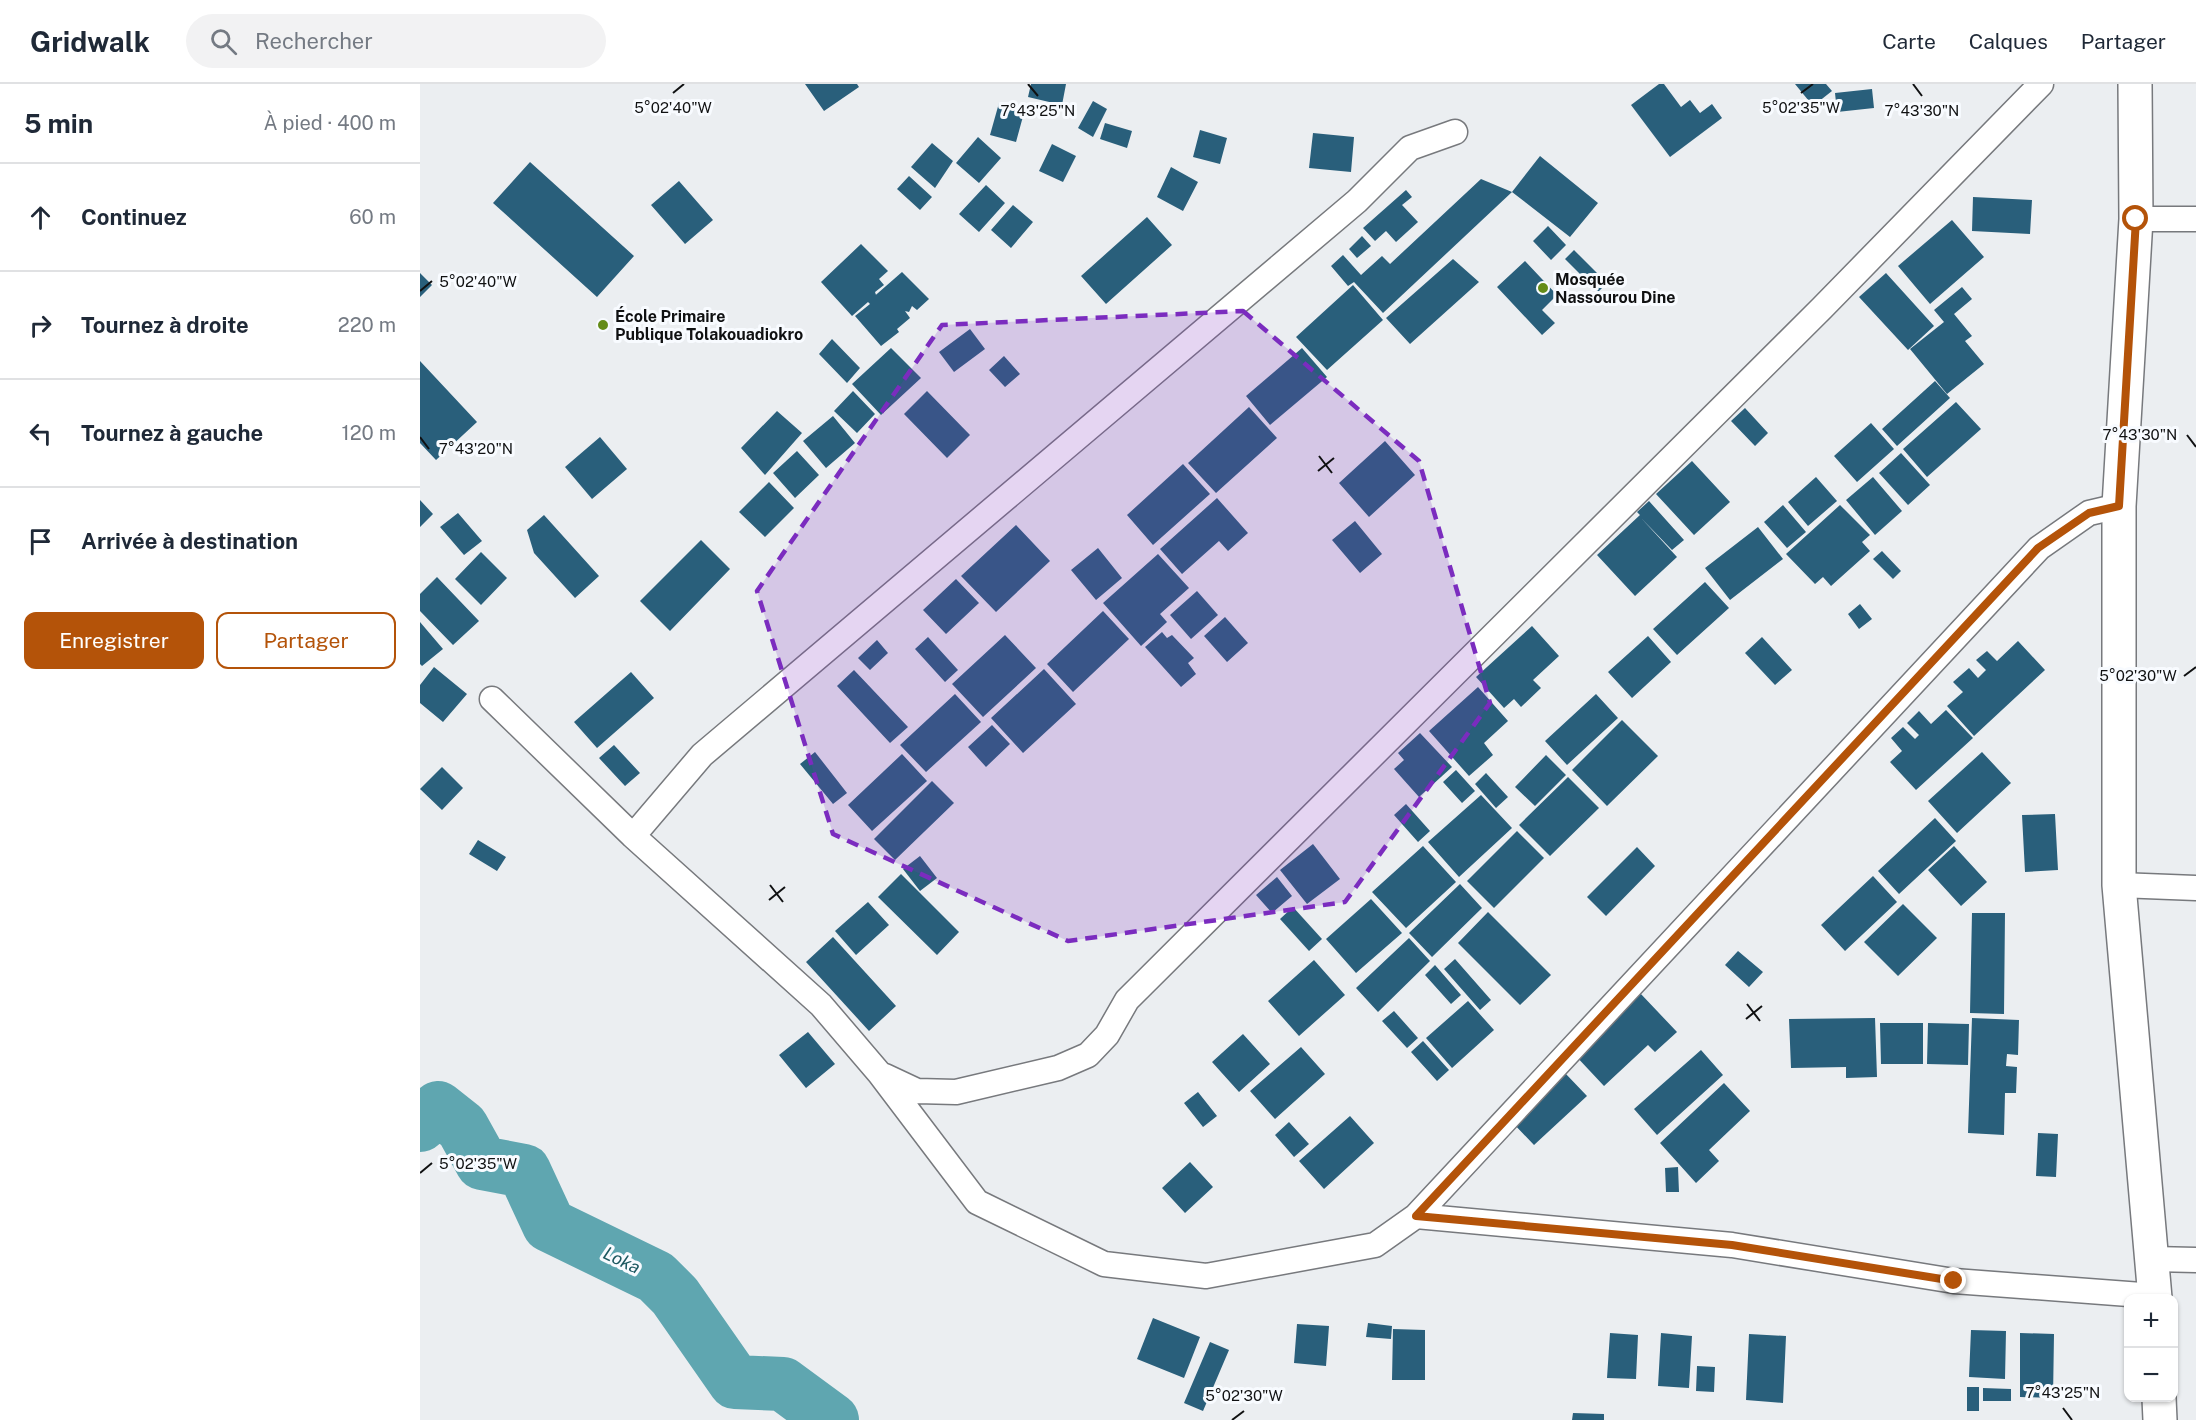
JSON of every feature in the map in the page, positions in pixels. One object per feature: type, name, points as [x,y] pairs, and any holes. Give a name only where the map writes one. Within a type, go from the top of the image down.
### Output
[{"type":"street","points":[[880,1074],[917,1091],[956,1092],[1058,1068],[1088,1054],[1107,1035],[1126,1000],[1822,308],[2041,84]]},
{"type":"street","points":[[2135,84],[2136,219],[2119,506],[2119,885],[2155,1294]]},
{"type":"street","points":[[633,836],[702,755],[1357,201],[1410,148],[1455,132]]},
{"type":"street","points":[[2136,219],[2196,219]]},
{"type":"street","points":[[492,699],[633,836],[821,1005],[880,1074],[977,1202],[1104,1264],[1206,1276],[1375,1245],[1416,1216],[2038,548],[2089,513],[2119,506]]},
{"type":"street","points":[[2119,885],[2196,888]]},
{"type":"street","points":[[1416,1216],[1732,1245],[1954,1281],[2124,1295]]},
{"type":"street","points":[[2153,1259],[2196,1260]]},
{"type":"street","points":[[2159,1402],[2160,1420]]},
{"type":"highlighted area","points":[[1243,311],[1419,461],[1490,703],[1345,902],[1068,941],[833,834],[757,591],[942,325]]},
{"type":"building","points":[[805,84],[857,84],[859,87],[824,111]]},
{"type":"building","points":[[1031,84],[1066,84],[1062,105],[1028,97]]},
{"type":"building","points":[[1659,84],[1664,84],[1681,107],[1690,100],[1700,113],[1712,104],[1722,118],[1670,157],[1631,105]]},
{"type":"building","points":[[1795,84],[1826,84],[1832,91],[1813,106]]},
{"type":"building","points":[[1872,89],[1874,108],[1837,112],[1835,93]]},
{"type":"building","points":[[1093,101],[1107,109],[1093,137],[1078,128]]},
{"type":"building","points":[[999,103],[1025,109],[1016,142],[990,135]]},
{"type":"building","points":[[1105,123],[1132,131],[1127,148],[1100,139]]},
{"type":"building","points":[[1200,130],[1227,138],[1220,164],[1193,157]]},
{"type":"building","points":[[1313,133],[1354,137],[1351,172],[1309,168]]},
{"type":"building","points":[[978,137],[1001,158],[979,183],[956,163]]},
{"type":"building","points":[[932,143],[953,161],[935,188],[911,167]]},
{"type":"building","points":[[1052,144],[1076,156],[1063,182],[1039,171]]},
{"type":"building","points":[[1540,156],[1598,203],[1570,237],[1512,192]]},
{"type":"building","points":[[530,162],[634,256],[597,297],[493,203]]},
{"type":"building","points":[[1171,167],[1198,182],[1183,211],[1157,197]]},
{"type":"building","points":[[909,176],[932,197],[920,210],[897,189]]},
{"type":"building","points":[[1481,179],[1512,192],[1383,313],[1354,282],[1348,286],[1331,266],[1343,255],[1361,275],[1382,256],[1390,264]]},
{"type":"building","points":[[679,181],[713,220],[685,244],[651,205]]},
{"type":"building","points":[[986,185],[1005,203],[979,232],[959,214]]},
{"type":"building","points":[[1406,190],[1412,197],[1402,205],[1418,222],[1396,242],[1386,231],[1375,241],[1363,228]]},
{"type":"building","points":[[1973,197],[2032,200],[2030,234],[1972,231]]},
{"type":"building","points":[[1013,205],[1033,222],[1011,248],[991,230]]},
{"type":"building","points":[[1147,217],[1172,245],[1106,304],[1081,276]]},
{"type":"building","points":[[1952,220],[1984,257],[1930,304],[1898,266]]},
{"type":"building","points":[[1548,226],[1566,245],[1551,260],[1533,241]]},
{"type":"building","points":[[1362,236],[1371,246],[1357,258],[1349,249]]},
{"type":"building","points":[[861,244],[888,271],[879,279],[884,285],[875,292],[876,295],[902,272],[929,299],[917,310],[912,306],[909,312],[905,311],[910,318],[897,329],[899,332],[881,346],[855,316],[870,304],[868,302],[852,316],[821,282]]},
{"type":"building","points":[[1574,250],[1607,283],[1598,292],[1565,259]]},
{"type":"building","points":[[1453,259],[1479,282],[1410,344],[1386,318]]},
{"type":"building","points":[[1525,261],[1557,295],[1542,310],[1555,323],[1542,335],[1497,287]]},
{"type":"building","points":[[420,273],[432,285],[420,297]]},
{"type":"building","points":[[1886,273],[1934,326],[1908,350],[1859,297]]},
{"type":"building","points":[[1353,285],[1383,320],[1327,370],[1296,337]]},
{"type":"building","points":[[1962,287],[1972,299],[1954,314],[1972,336],[1965,341],[1984,364],[1947,394],[1910,349],[1944,322],[1934,310]]},
{"type":"building","points":[[970,329],[985,349],[954,372],[939,352]]},
{"type":"building","points":[[832,339],[860,368],[847,383],[819,354]]},
{"type":"building","points":[[891,348],[921,378],[881,415],[852,384]]},
{"type":"building","points":[[1302,348],[1327,377],[1270,425],[1246,396]]},
{"type":"building","points":[[1004,356],[1020,374],[1005,387],[989,370]]},
{"type":"building","points":[[420,361],[477,422],[436,460],[420,443]]},
{"type":"building","points":[[1935,381],[1950,398],[1897,446],[1882,429]]},
{"type":"building","points":[[853,391],[875,414],[857,433],[834,411]]},
{"type":"building","points":[[927,391],[970,435],[947,458],[904,414]]},
{"type":"building","points":[[1956,402],[1981,429],[1927,477],[1903,449]]},
{"type":"building","points":[[1249,407],[1277,438],[1216,493],[1188,463]]},
{"type":"building","points":[[1745,408],[1768,433],[1755,446],[1731,421]]},
{"type":"building","points":[[777,411],[802,433],[765,475],[741,448]]},
{"type":"building","points":[[833,416],[855,443],[826,468],[803,441]]},
{"type":"building","points":[[1871,423],[1894,449],[1857,482],[1834,456]]},
{"type":"building","points":[[600,437],[627,469],[592,499],[565,467]]},
{"type":"building","points":[[1385,441],[1415,475],[1369,517],[1339,483]]},
{"type":"building","points":[[797,451],[819,475],[795,498],[773,473]]},
{"type":"building","points":[[1901,453],[1930,485],[1908,505],[1879,473]]},
{"type":"building","points":[[1692,461],[1730,502],[1694,535],[1656,494]]},
{"type":"building","points":[[1183,464],[1210,494],[1153,545],[1127,515]]},
{"type":"building","points":[[1816,477],[1837,501],[1808,526],[1788,502]]},
{"type":"building","points":[[1873,477],[1902,511],[1875,535],[1846,500]]},
{"type":"building","points":[[769,482],[794,508],[765,537],[739,512]]},
{"type":"building","points":[[1217,498],[1248,533],[1228,551],[1219,541],[1182,574],[1160,549]]},
{"type":"building","points":[[420,500],[433,514],[420,527]]},
{"type":"building","points":[[1649,501],[1684,540],[1672,550],[1641,518],[1677,557],[1635,596],[1597,555],[1640,515],[1637,512]]},
{"type":"building","points":[[1783,505],[1806,532],[1787,548],[1764,522]]},
{"type":"building","points":[[1840,505],[1870,535],[1862,542],[1870,551],[1831,586],[1823,577],[1815,584],[1786,554]]},
{"type":"building","points":[[458,513],[482,541],[464,555],[440,527]]},
{"type":"building","points":[[544,515],[599,576],[575,598],[534,553],[527,530]]},
{"type":"building","points":[[1355,521],[1382,554],[1360,573],[1332,540]]},
{"type":"building","points":[[1016,525],[1050,561],[996,612],[961,576]]},
{"type":"building","points":[[1758,527],[1783,559],[1730,600],[1705,568]]},
{"type":"building","points":[[701,540],[730,569],[670,631],[640,601]]},
{"type":"building","points":[[1098,548],[1122,578],[1096,600],[1071,570]]},
{"type":"building","points":[[1882,551],[1901,571],[1893,579],[1873,559]]},
{"type":"building","points":[[481,552],[507,578],[481,605],[455,579]]},
{"type":"building","points":[[1158,554],[1189,588],[1160,614],[1167,622],[1141,646],[1103,603]]},
{"type":"building","points":[[437,577],[479,621],[453,645],[420,611],[420,594]]},
{"type":"building","points":[[956,579],[979,603],[946,634],[923,610]]},
{"type":"building","points":[[1705,582],[1729,608],[1677,655],[1653,629]]},
{"type":"building","points":[[1197,591],[1218,615],[1191,639],[1170,615]]},
{"type":"building","points":[[1860,604],[1872,619],[1859,629],[1848,614]]},
{"type":"building","points":[[1103,611],[1129,639],[1073,692],[1047,664]]},
{"type":"building","points":[[1225,617],[1248,643],[1227,662],[1204,636]]},
{"type":"building","points":[[420,622],[443,649],[422,666],[420,664]]},
{"type":"building","points":[[1532,626],[1559,656],[1533,680],[1541,688],[1521,707],[1514,699],[1504,708],[1476,677]]},
{"type":"building","points":[[1162,632],[1167,638],[1172,635],[1194,658],[1188,663],[1196,674],[1181,687],[1145,647]]},
{"type":"building","points":[[1005,635],[1036,668],[983,717],[952,684]]},
{"type":"building","points":[[1648,636],[1671,662],[1632,698],[1608,672]]},
{"type":"building","points":[[928,637],[958,670],[945,682],[915,649]]},
{"type":"building","points":[[1762,637],[1792,670],[1775,685],[1745,653]]},
{"type":"building","points":[[877,640],[888,653],[870,670],[858,658]]},
{"type":"building","points":[[2018,641],[2045,670],[1974,736],[1947,706],[1963,692],[1953,682],[1969,668],[1978,678],[1986,670],[1976,660],[1987,651],[1997,661]]},
{"type":"building","points":[[434,667],[467,694],[443,722],[420,703],[420,685]]},
{"type":"building","points":[[1044,669],[1076,704],[1023,753],[991,718]]},
{"type":"building","points":[[854,670],[908,727],[890,743],[837,686]]},
{"type":"building","points":[[631,672],[654,698],[597,748],[574,722]]},
{"type":"building","points":[[1478,687],[1508,721],[1484,743],[1493,755],[1469,776],[1429,731]]},
{"type":"building","points":[[955,694],[981,722],[926,772],[900,745]]},
{"type":"building","points":[[1596,694],[1618,718],[1567,765],[1545,741]]},
{"type":"building","points":[[1946,710],[1973,738],[1916,790],[1890,762],[1902,751],[1891,738],[1903,727],[1915,739],[1919,735],[1907,723],[1919,711],[1931,724]]},
{"type":"building","points":[[1622,720],[1658,756],[1607,806],[1572,770]]},
{"type":"building","points":[[992,725],[1010,744],[986,767],[968,747]]},
{"type":"building","points":[[1420,733],[1452,767],[1419,797],[1394,769],[1404,760],[1398,753]]},
{"type":"building","points":[[614,745],[640,773],[625,786],[599,758]]},
{"type":"building","points":[[815,752],[847,793],[833,804],[800,764]]},
{"type":"building","points":[[1982,752],[2011,783],[1957,833],[1928,801]]},
{"type":"building","points":[[902,754],[927,781],[872,831],[848,805]]},
{"type":"building","points":[[1546,755],[1566,775],[1535,806],[1515,787]]},
{"type":"building","points":[[442,767],[463,788],[442,810],[420,789]]},
{"type":"building","points":[[1456,770],[1475,791],[1462,803],[1443,782]]},
{"type":"building","points":[[1486,773],[1508,797],[1496,808],[1475,784]]},
{"type":"building","points":[[1568,777],[1599,808],[1550,856],[1519,825]]},
{"type":"building","points":[[932,781],[954,803],[895,860],[874,839]]},
{"type":"building","points":[[1481,795],[1512,828],[1459,877],[1428,842]]},
{"type":"building","points":[[1406,804],[1430,831],[1418,842],[1394,815]]},
{"type":"building","points":[[2055,814],[2058,870],[2025,872],[2022,815]]},
{"type":"building","points":[[1935,818],[1956,841],[1899,894],[1878,871]]},
{"type":"building","points":[[1517,831],[1544,858],[1494,908],[1467,881]]},
{"type":"building","points":[[478,840],[506,857],[497,871],[469,854]]},
{"type":"building","points":[[1313,844],[1340,879],[1307,904],[1280,870]]},
{"type":"building","points":[[1423,846],[1456,882],[1406,928],[1372,892]]},
{"type":"building","points":[[1954,846],[1987,882],[1961,906],[1928,870]]},
{"type":"building","points":[[1637,847],[1655,866],[1606,916],[1587,897]]},
{"type":"building","points":[[920,856],[937,878],[920,891],[903,869]]},
{"type":"building","points":[[901,874],[959,932],[937,955],[878,897]]},
{"type":"building","points":[[1873,876],[1897,902],[1845,951],[1821,925]]},
{"type":"building","points":[[1277,877],[1292,896],[1272,913],[1256,895]]},
{"type":"building","points":[[1460,884],[1482,908],[1432,957],[1409,933]]},
{"type":"building","points":[[1371,899],[1402,933],[1356,973],[1326,939]]},
{"type":"building","points":[[868,902],[889,925],[856,955],[835,931]]},
{"type":"building","points":[[1903,904],[1937,938],[1898,976],[1864,942]]},
{"type":"building","points":[[1293,907],[1322,939],[1309,951],[1280,919]]},
{"type":"building","points":[[1488,912],[1551,975],[1520,1005],[1458,943]]},
{"type":"building","points":[[1972,913],[2005,913],[2004,1014],[1970,1013]]},
{"type":"building","points":[[833,937],[896,1006],[869,1031],[806,962]]},
{"type":"building","points":[[1409,938],[1430,961],[1378,1012],[1356,988]]},
{"type":"building","points":[[1738,951],[1763,972],[1749,987],[1725,965]]},
{"type":"building","points":[[1455,959],[1491,1000],[1480,1010],[1444,969]]},
{"type":"building","points":[[1314,960],[1345,995],[1299,1036],[1268,1001]]},
{"type":"building","points":[[1435,965],[1461,995],[1451,1004],[1425,975]]},
{"type":"building","points":[[1640,993],[1677,1032],[1655,1052],[1648,1045],[1604,1086],[1574,1054]]},
{"type":"building","points":[[1468,1001],[1494,1030],[1452,1068],[1426,1038]]},
{"type":"building","points":[[1394,1011],[1418,1038],[1407,1048],[1382,1021]]},
{"type":"building","points":[[1875,1018],[1877,1077],[1846,1078],[1846,1067],[1791,1068],[1789,1019]]},
{"type":"building","points":[[1972,1018],[2019,1020],[2018,1055],[2007,1054],[2006,1066],[2017,1067],[2016,1093],[2005,1093],[2004,1135],[1968,1133]]},
{"type":"building","points":[[1880,1023],[1923,1023],[1923,1064],[1881,1064]]},
{"type":"building","points":[[1928,1023],[1969,1024],[1968,1065],[1927,1064]]},
{"type":"building","points":[[808,1032],[835,1064],[806,1088],[779,1055]]},
{"type":"building","points":[[1243,1034],[1270,1064],[1239,1092],[1212,1062]]},
{"type":"building","points":[[1423,1041],[1449,1070],[1437,1081],[1411,1052]]},
{"type":"building","points":[[1301,1047],[1325,1074],[1275,1119],[1250,1091]]},
{"type":"building","points":[[1701,1050],[1723,1075],[1657,1135],[1634,1109]]},
{"type":"building","points":[[1565,1073],[1587,1096],[1534,1145],[1512,1122]]},
{"type":"building","points":[[1724,1083],[1750,1111],[1709,1150],[1719,1161],[1696,1183],[1660,1143]]},
{"type":"building","points":[[1198,1092],[1217,1116],[1203,1127],[1184,1103]]},
{"type":"building","points":[[1350,1116],[1374,1143],[1324,1189],[1299,1161]]},
{"type":"building","points":[[1289,1122],[1309,1144],[1294,1157],[1275,1135]]},
{"type":"building","points":[[2038,1133],[2058,1134],[2056,1177],[2036,1176]]},
{"type":"building","points":[[1190,1162],[1213,1187],[1185,1213],[1162,1188]]},
{"type":"building","points":[[1678,1167],[1679,1192],[1666,1192],[1665,1168]]},
{"type":"building","points":[[1153,1318],[1200,1337],[1184,1378],[1137,1359]]},
{"type":"building","points":[[1368,1323],[1392,1326],[1391,1339],[1366,1337]]},
{"type":"building","points":[[1297,1324],[1329,1326],[1326,1366],[1294,1363]]},
{"type":"building","points":[[1393,1329],[1425,1330],[1425,1380],[1392,1380]]},
{"type":"building","points":[[1971,1330],[2006,1331],[2005,1379],[1969,1377]]},
{"type":"building","points":[[1610,1333],[1638,1335],[1636,1379],[1607,1378]]},
{"type":"building","points":[[1661,1333],[1692,1336],[1689,1388],[1658,1386]]},
{"type":"building","points":[[2020,1333],[2054,1334],[2053,1398],[2020,1397]]},
{"type":"building","points":[[1749,1334],[1786,1336],[1783,1403],[1746,1400]]},
{"type":"building","points":[[1210,1342],[1229,1350],[1203,1411],[1184,1403]]},
{"type":"building","points":[[1697,1366],[1715,1367],[1714,1392],[1696,1391]]},
{"type":"building","points":[[1967,1387],[1979,1387],[1979,1411],[1967,1411]]},
{"type":"building","points":[[1983,1388],[2011,1389],[2011,1401],[1983,1401]]},
{"type":"building","points":[[1573,1413],[1604,1414],[1604,1420],[1572,1420]]},
{"type":"waterway","name":"Loka","points":[[420,1125],[438,1108],[462,1127],[482,1163],[524,1171],[549,1225],[656,1277],[675,1296],[735,1382],[783,1384],[832,1420]]},
{"type":"place","name":"Mosquée Nassourou Dine","points":[[1543,288]]},
{"type":"place","name":"École Primaire Publique Tolakouadiokro","points":[[603,325]]},
{"type":"route","points":[[1954,1281],[1732,1245],[1416,1216],[2038,548],[2089,513],[2119,506],[2136,219]]}]
